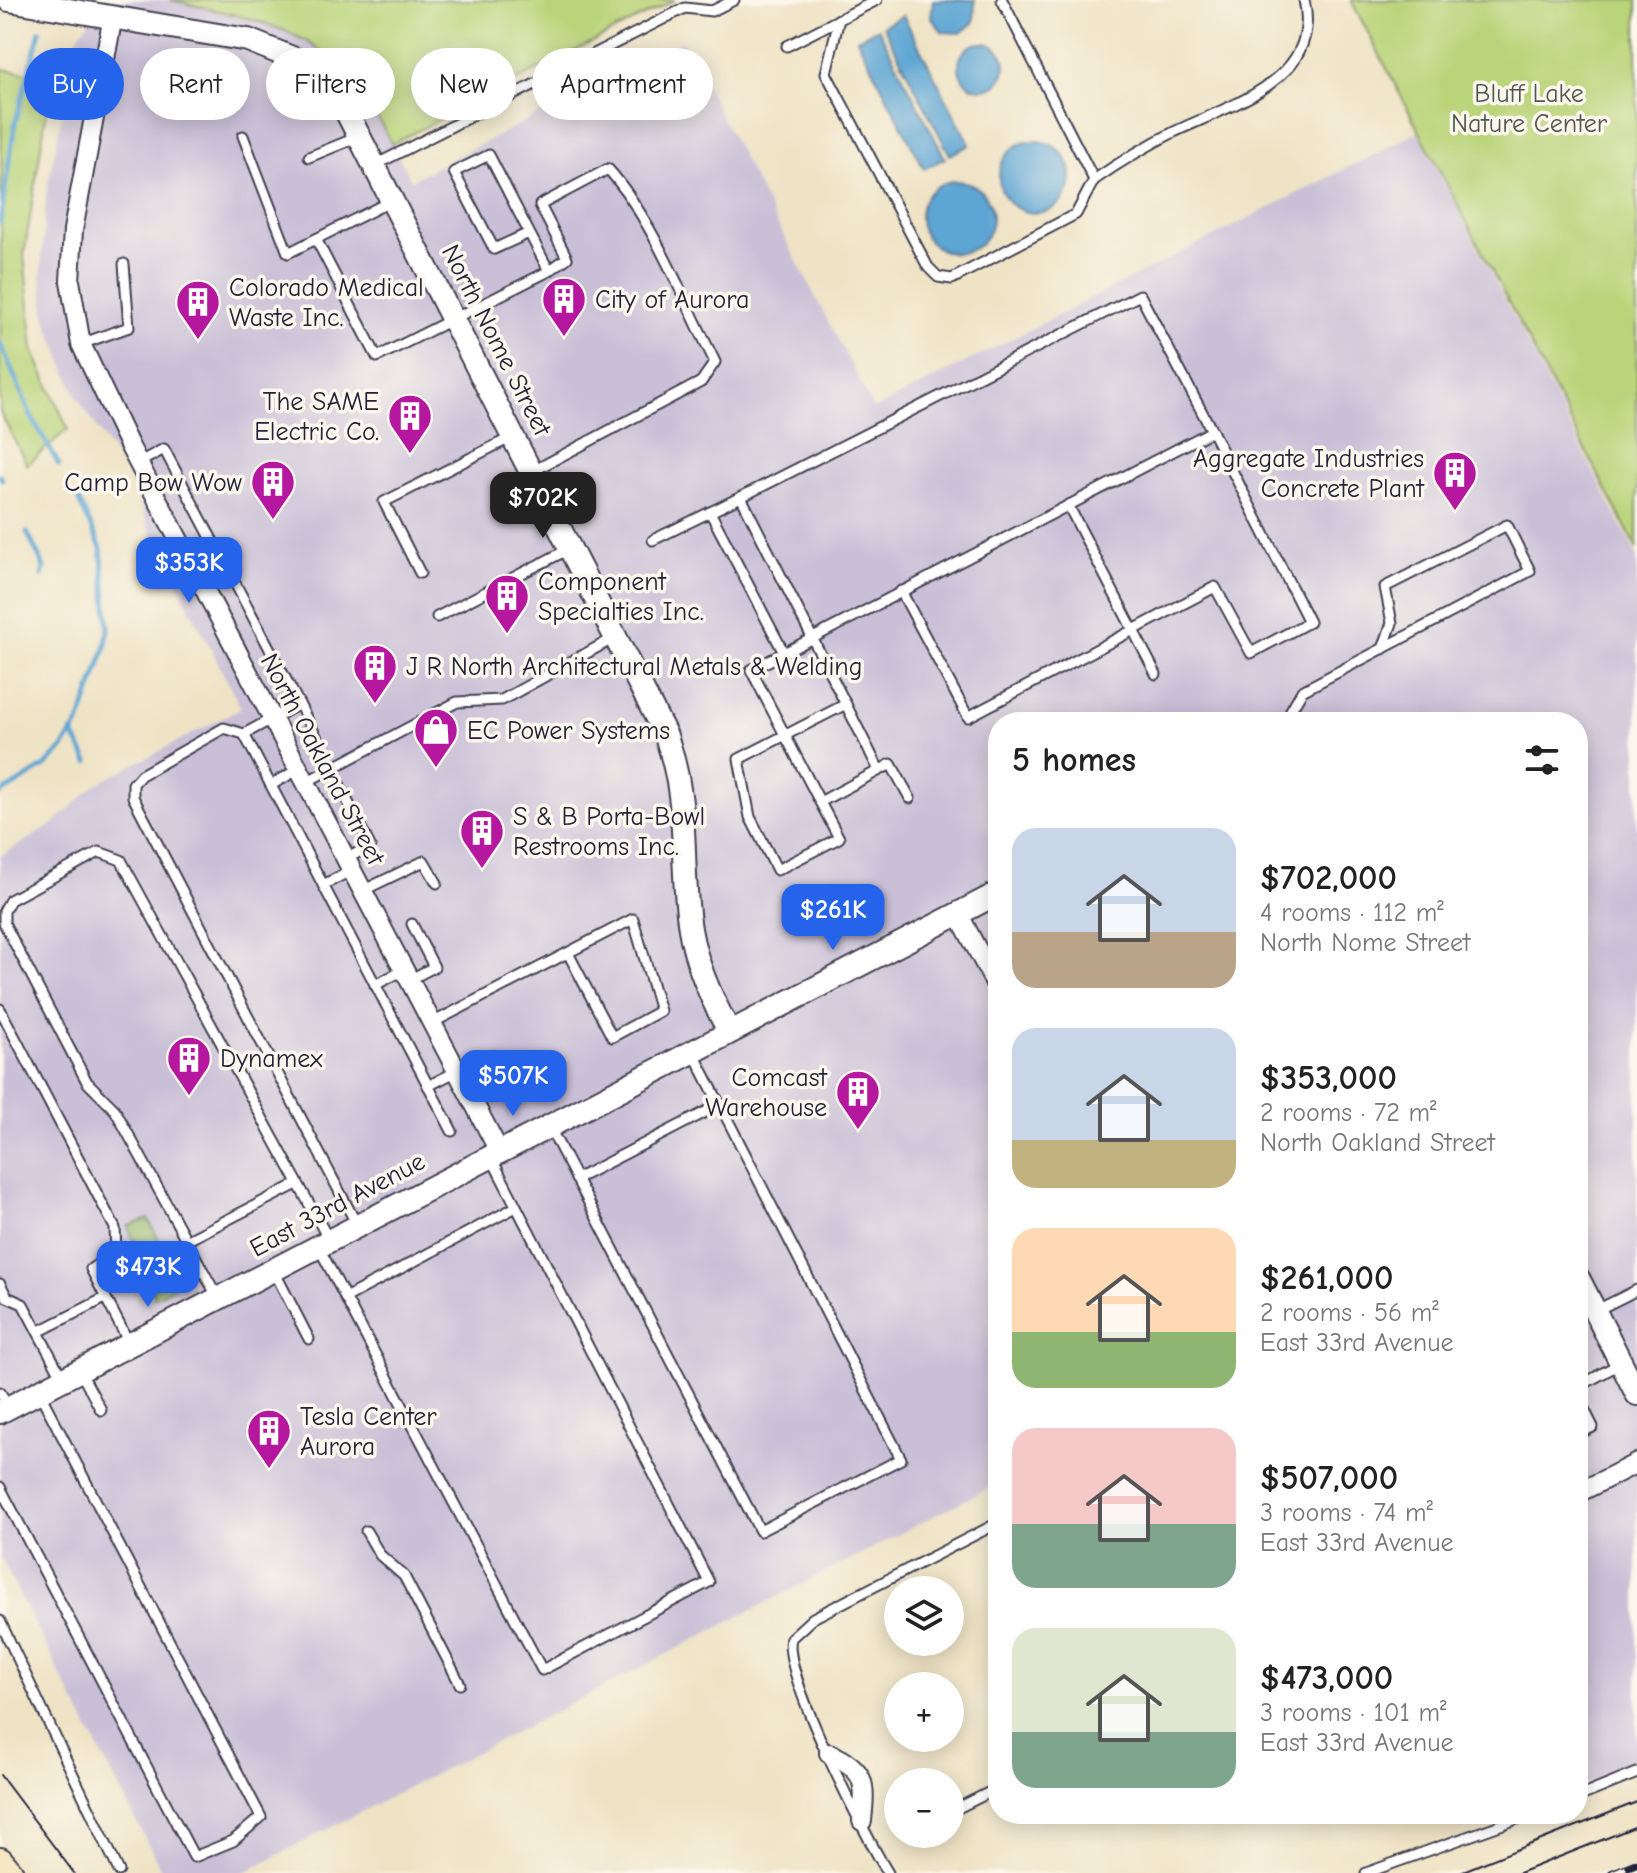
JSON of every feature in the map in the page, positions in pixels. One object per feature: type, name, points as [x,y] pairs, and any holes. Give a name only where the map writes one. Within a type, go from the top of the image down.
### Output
[{"type":"main road","points":[[0,1861],[10,1873]]},
{"type":"street","name":"North Nome Street","points":[[9,0],[248,40],[290,57],[326,83],[362,135],[656,712],[674,758],[683,801],[690,930],[706,983],[729,1031]]},
{"type":"street","name":"North Oakland Street","points":[[113,16],[71,250],[72,304],[81,344],[138,463],[457,1071],[494,1153]]},
{"type":"street","name":"East 33rd Avenue","points":[[3,1404],[39,1392],[988,898]]},
{"type":"street","points":[[958,913],[988,970]]},
{"type":"street","points":[[1588,1297],[1630,1375]]},
{"type":"street","points":[[1588,1488],[1637,1463]]},
{"type":"street","points":[[829,1753],[853,1764],[859,1774],[864,1799],[862,1821]]},
{"type":"lane","points":[[377,164],[685,8],[712,11],[734,0]]},
{"type":"lane","points":[[787,46],[877,0]]},
{"type":"lane","points":[[1002,0],[1094,180]]},
{"type":"lane","points":[[839,19],[826,73],[928,267],[938,277],[952,279],[1076,214],[1094,180],[1172,133],[1253,97],[1286,70],[1303,47],[1306,30],[1304,0]]},
{"type":"lane","points":[[309,157],[362,135]]},
{"type":"lane","points":[[243,136],[288,253],[394,199]]},
{"type":"lane","points":[[529,233],[494,249],[454,172],[489,155],[549,271]]},
{"type":"lane","points":[[316,239],[377,357],[549,271],[567,258],[540,205],[608,169],[620,182],[652,238],[715,362],[701,382],[533,471]]},
{"type":"lane","points":[[81,344],[129,327],[124,264]]},
{"type":"lane","points":[[653,540],[1140,295],[1309,622],[1251,653],[1215,587],[968,717],[901,591]]},
{"type":"lane","points":[[846,704],[784,736],[739,759],[750,817],[777,870],[839,838],[784,736],[751,670],[1212,431]]},
{"type":"lane","points":[[420,573],[384,502],[515,435]]},
{"type":"lane","points":[[138,463],[164,449],[326,755]]},
{"type":"lane","points":[[741,497],[879,770]]},
{"type":"lane","points":[[1068,505],[1156,674]]},
{"type":"lane","points":[[710,512],[784,653]]},
{"type":"lane","points":[[1291,712],[1302,691],[1383,649],[1530,571],[1507,525],[1385,587],[1392,623],[1383,649]]},
{"type":"lane","points":[[437,617],[572,547]]},
{"type":"lane","points":[[271,785],[332,770],[457,702],[502,700],[617,636]]},
{"type":"lane","points":[[244,734],[299,704]]},
{"type":"lane","points":[[357,1225],[133,797],[133,784],[141,775],[224,728],[234,728],[244,734],[452,1131]]},
{"type":"lane","points":[[820,802],[891,764],[910,798]]},
{"type":"lane","points":[[323,885],[370,846],[332,770]]},
{"type":"lane","points":[[218,1298],[115,1110],[87,1082],[4,923],[4,911],[10,900],[99,852],[121,860],[297,1184],[345,1298],[542,1670],[709,1582],[516,1207],[494,1153]]},
{"type":"lane","points":[[362,891],[424,861],[437,883]]},
{"type":"lane","points":[[432,1023],[633,919],[660,1011],[612,1037],[568,953]]},
{"type":"lane","points":[[375,985],[434,967],[412,924]]},
{"type":"lane","points":[[0,1009],[115,1228],[116,1252],[91,1269],[129,1345]]},
{"type":"lane","points":[[548,1125],[760,1531],[901,1459],[764,1197],[759,1180],[692,1051]]},
{"type":"lane","points":[[428,1086],[457,1071]]},
{"type":"lane","points":[[576,1179],[721,1104]]},
{"type":"lane","points":[[188,1240],[297,1184]]},
{"type":"lane","points":[[345,1298],[516,1207]]},
{"type":"lane","points":[[273,1269],[309,1339]]},
{"type":"lane","points":[[0,1284],[7,1297],[23,1304],[38,1332],[101,1410]]},
{"type":"lane","points":[[1595,1311],[1637,1290]]},
{"type":"lane","points":[[38,1332],[105,1298]]},
{"type":"lane","points":[[1588,1385],[1630,1375]]},
{"type":"lane","points":[[0,1487],[194,1857],[233,1841],[261,1817],[39,1392]]},
{"type":"lane","points":[[829,1753],[791,1661],[789,1644],[794,1632],[813,1618],[988,1528]]},
{"type":"lane","points":[[366,1531],[380,1555],[404,1576],[460,1684]]},
{"type":"lane","points":[[0,1621],[119,1871]]},
{"type":"lane","points":[[1588,1793],[1637,1773]]},
{"type":"lane","points":[[964,1805],[988,1793]]},
{"type":"lane","points":[[862,1821],[886,1871]]},
{"type":"lane","points":[[1366,1873],[1503,1824]]},
{"type":"shaded area","points":[[105,0],[170,0],[292,31],[315,48],[266,48],[266,120],[379,120],[411,180],[532,118],[713,120],[713,100],[874,409],[1418,132],[1637,556],[1637,1764],[1588,1783],[1588,712],[988,712],[988,1488],[243,1873],[163,1873],[0,1557],[0,856],[52,825],[95,785],[241,708],[149,528],[133,484],[77,397],[46,320],[41,276],[46,195],[61,120],[124,120],[124,48],[76,48],[78,36]]},
{"type":"shaded area","points":[[682,41],[686,48],[668,48]]},
{"type":"green space","points":[[170,0],[675,0],[581,48],[532,48],[532,73],[516,81],[516,48],[411,48],[411,120],[439,120],[392,144],[379,120],[395,120],[395,48],[316,48],[276,27]]},
{"type":"green space","name":"Bluff Lake Nature Center","points":[[1351,0],[1637,0],[1637,549]]},
{"type":"green space","points":[[2,69],[24,73],[24,120],[45,120],[24,255],[33,350],[68,429],[27,465],[0,412]]},
{"type":"green space","points":[[148,1219],[181,1282],[155,1298],[128,1226]]},
{"type":"water","points":[[933,0],[975,0],[974,22],[961,33],[943,32],[931,18]]},
{"type":"water","points":[[903,15],[970,145],[950,155],[883,26]]},
{"type":"water","points":[[878,28],[945,158],[924,169],[857,39]]},
{"type":"water","points":[[982,43],[999,49],[1005,66],[999,83],[982,89],[965,83],[959,66],[965,49]]},
{"type":"water","points":[[1035,141],[1055,147],[1065,157],[1071,177],[1065,197],[1055,207],[1035,213],[1015,207],[1005,197],[999,177],[1005,157],[1015,147]]},
{"type":"water","points":[[956,181],[976,187],[986,197],[992,217],[986,237],[976,247],[956,253],[936,247],[926,237],[920,217],[926,197],[936,187]]},
{"type":"waterway","points":[[0,222],[15,124],[40,31]]},
{"type":"waterway","points":[[0,342],[31,416],[59,465]]},
{"type":"waterway","points":[[0,794],[45,766],[63,748],[80,721],[105,649],[109,627],[101,548],[77,497]]},
{"type":"waterway","points":[[27,532],[44,567],[42,576]]},
{"type":"waterway","points":[[72,732],[88,762]]},
{"type":"tram line","points":[[0,1775],[74,1873]]},
{"type":"tram line","points":[[1588,1821],[1637,1802]]},
{"type":"tram line","points":[[1458,1873],[1582,1824]]},
{"type":"tram line","points":[[1519,1873],[1637,1826]]},
{"type":"railway","points":[[1612,1873],[1637,1863]]},
{"type":"place","name":"City of Aurora","points":[[564,338]]},
{"type":"place","name":"Colorado Medical Waste Inc.","points":[[198,341]]},
{"type":"place","name":"The SAME Electric Co.","points":[[410,455]]},
{"type":"place","name":"Aggregate Industries Concrete Plant","points":[[1455,512]]},
{"type":"place","name":"Camp Bow Wow","points":[[273,521]]},
{"type":"place","name":"Component Specialties Inc.","points":[[507,635]]},
{"type":"place","name":"J R North Architectural Metals & Welding","points":[[375,705]]},
{"type":"place","name":"EC Power Systems","points":[[436,769]]},
{"type":"place","name":"S & B Porta-Bowl Restrooms Inc.","points":[[482,870]]},
{"type":"place","name":"Dynamex","points":[[189,1097]]},
{"type":"place","name":"Comcast Warehouse","points":[[858,1131]]},
{"type":"place","name":"Tesla Center Aurora","points":[[269,1470]]}]
